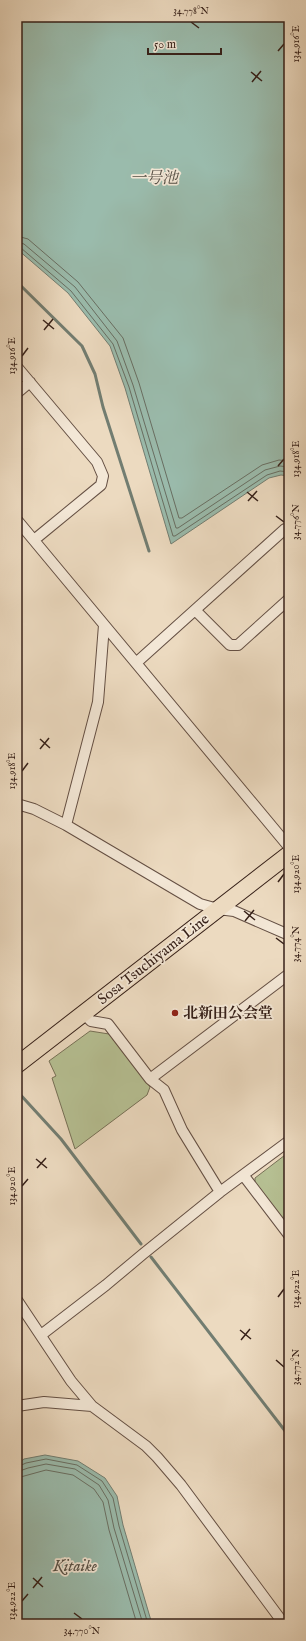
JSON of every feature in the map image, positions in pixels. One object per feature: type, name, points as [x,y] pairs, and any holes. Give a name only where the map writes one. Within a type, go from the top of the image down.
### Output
[{"type":"main road","name":"Sosa Tsuchiyama Line","points":[[17,1065],[289,854]]},
{"type":"street","points":[[17,367],[97,462],[104,476],[101,485],[34,540]]},
{"type":"street","points":[[17,393],[30,382]]},
{"type":"street","points":[[17,520],[289,847]]},
{"type":"street","points":[[136,663],[196,611],[285,529],[289,528]]},
{"type":"street","points":[[196,611],[230,645],[238,645],[289,599]]},
{"type":"street","points":[[66,825],[98,702],[104,625]]},
{"type":"street","points":[[17,804],[34,809],[66,825],[200,904],[218,909],[234,911],[289,935]]},
{"type":"street","points":[[150,1080],[289,974]]},
{"type":"street","points":[[83,1013],[91,1021],[108,1024],[150,1080],[164,1090],[182,1130],[220,1192]]},
{"type":"street","points":[[41,1335],[106,1285],[220,1192],[244,1176],[289,1140]]},
{"type":"street","points":[[244,1176],[289,1235]]},
{"type":"street","points":[[17,1300],[71,1381],[92,1406],[146,1446],[157,1457],[181,1485],[284,1624]]},
{"type":"street","points":[[17,1406],[44,1402],[92,1406]]},
{"type":"shaded area","points":[[90,1031],[109,1034],[150,1087],[147,1095],[75,1149],[52,1078],[56,1076],[49,1061]]},
{"type":"shaded area","points":[[289,1152],[289,1227],[255,1182],[255,1178]]},
{"type":"water","name":"一号池","points":[[17,17],[280,17],[289,22],[289,476],[281,475],[269,478],[171,544],[125,388],[110,346],[68,293],[17,249]]},
{"type":"water","name":"Kitaike","points":[[45,1455],[78,1461],[105,1478],[117,1496],[123,1525],[152,1624],[17,1624],[17,1464],[24,1459]]},
{"type":"waterway","points":[[17,282],[82,346],[95,374],[103,407],[149,551]]},
{"type":"waterway","points":[[17,1091],[61,1139],[141,1244]]},
{"type":"waterway","points":[[151,1257],[289,1436]]},
{"type":"place","name":"北新田公会堂","points":[[175,1013]]}]
